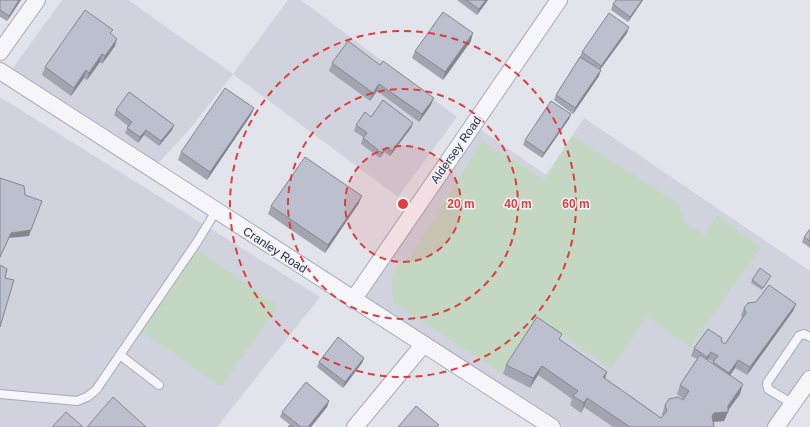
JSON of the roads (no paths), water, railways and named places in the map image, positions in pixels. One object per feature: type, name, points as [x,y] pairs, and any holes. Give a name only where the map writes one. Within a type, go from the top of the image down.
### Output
[{"type":"street","points":[[0,52],[37,0]]},
{"type":"street","name":"Aldersey Road","points":[[353,300],[560,0]]},
{"type":"street","name":"Cranley Road","points":[[0,71],[552,427]]},
{"type":"street","points":[[355,427],[423,345]]},
{"type":"street","points":[[776,427],[810,378]]},
{"type":"lane","points":[[0,394],[77,401],[87,398],[96,390],[197,242],[216,211]]},
{"type":"lane","points":[[792,404],[768,389],[767,383],[799,336],[804,334],[810,337]]},
{"type":"lane","points":[[120,355],[159,385]]}]
